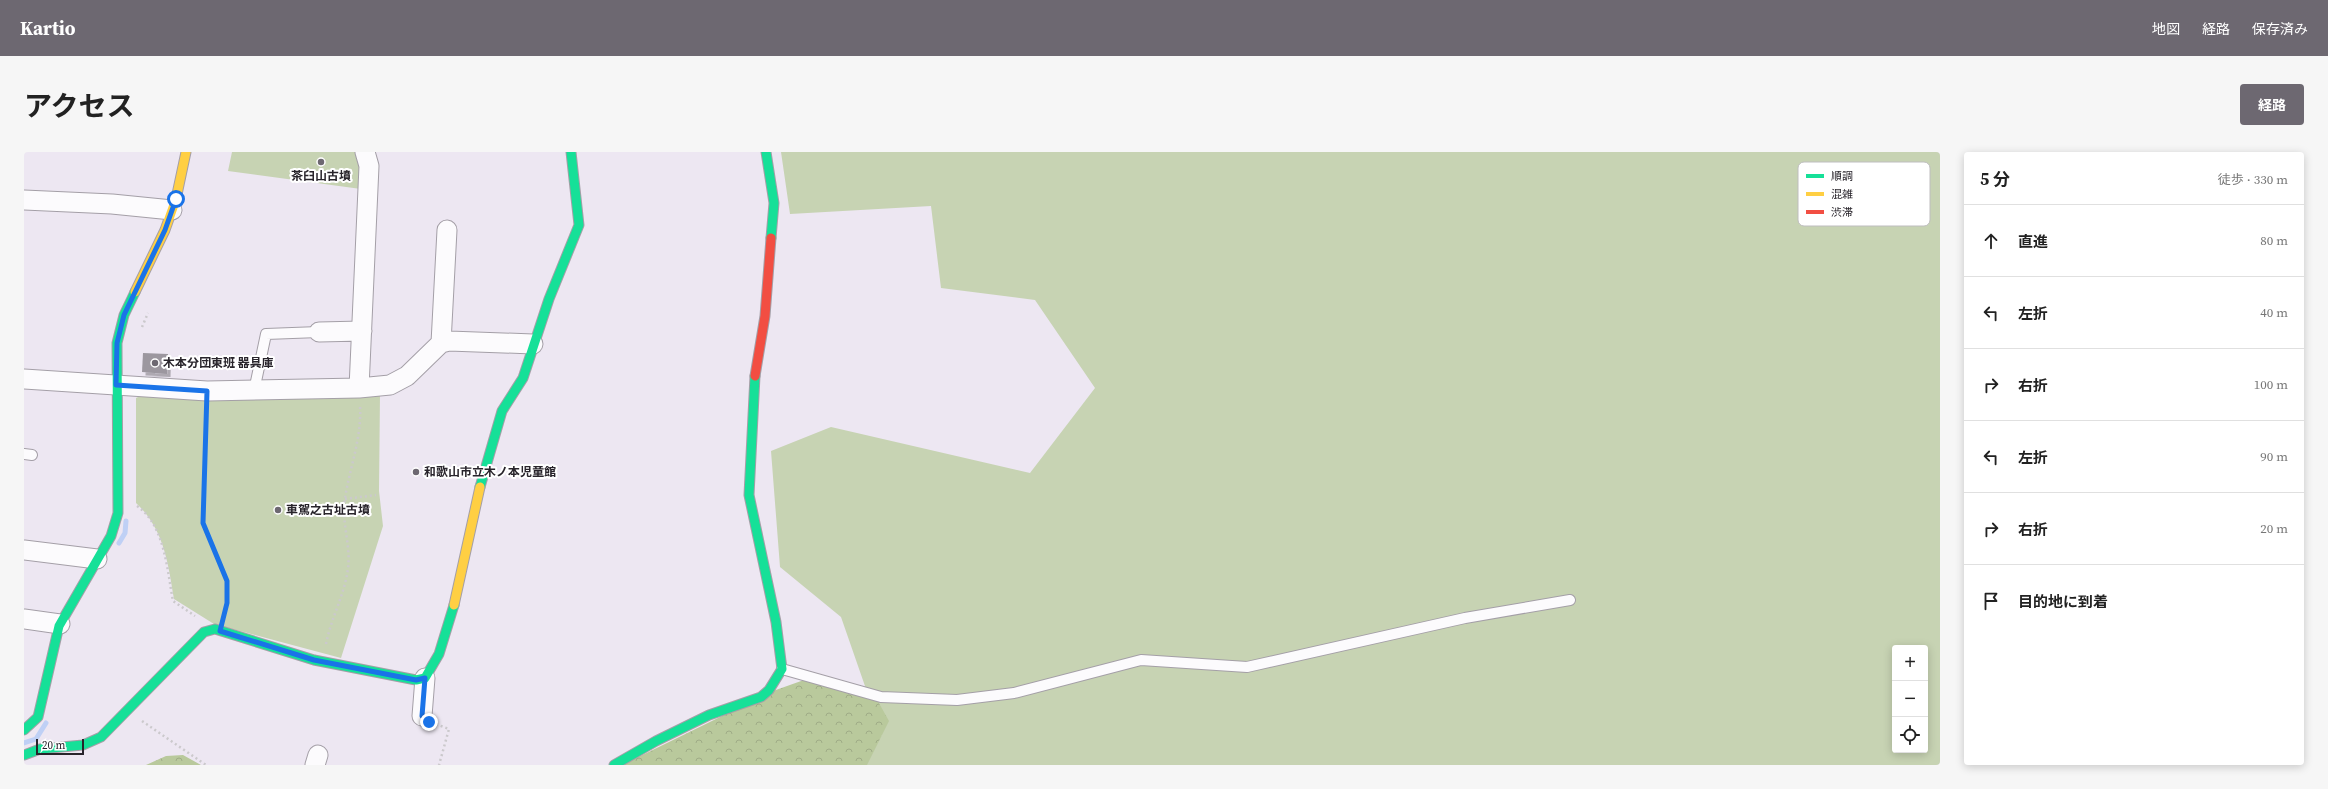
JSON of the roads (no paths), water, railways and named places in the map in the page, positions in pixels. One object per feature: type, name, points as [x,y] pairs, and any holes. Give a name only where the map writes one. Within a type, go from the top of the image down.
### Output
[{"type":"street","points":[[24,730],[38,717],[60,624],[111,536],[118,513],[116,385],[117,343],[124,315],[165,230],[172,210],[186,152]]},
{"type":"street","points":[[359,388],[369,166],[365,152]]},
{"type":"street","points":[[422,716],[425,678],[439,654],[453,611],[481,484],[502,411],[523,378],[533,344],[579,224],[571,152]]},
{"type":"street","points":[[614,765],[656,741],[709,715],[761,697],[769,690],[782,669],[776,622],[749,495],[752,392],[765,316],[774,202],[766,152]]},
{"type":"street","points":[[24,200],[112,204],[172,210]]},
{"type":"street","points":[[441,343],[447,230]]},
{"type":"street","points":[[319,332],[362,331]]},
{"type":"street","points":[[24,379],[207,391],[359,388],[390,385],[407,376],[441,343],[449,341],[533,344]]},
{"type":"street","points":[[24,550],[97,559]]},
{"type":"street","points":[[24,619],[60,624]]},
{"type":"street","points":[[31,757],[83,745],[101,737],[204,632],[218,630],[324,662],[416,680],[425,678]]},
{"type":"lane","points":[[254,391],[266,334],[319,332]]},
{"type":"lane","points":[[782,669],[881,697],[957,700],[1014,693],[1141,660],[1247,667],[1465,618],[1570,600]]},
{"type":"waterway","points":[[119,543],[125,533],[126,521]]},
{"type":"waterway","points":[[24,743],[36,739],[46,723]]},
{"type":"place","name":"茶臼山古墳","points":[[321,162]]},
{"type":"place","name":"木本分団東班 器具庫","points":[[155,363]]},
{"type":"place","name":"和歌山市立木ノ本児童館","points":[[416,472]]},
{"type":"place","name":"車駕之古址古墳","points":[[278,510]]}]
